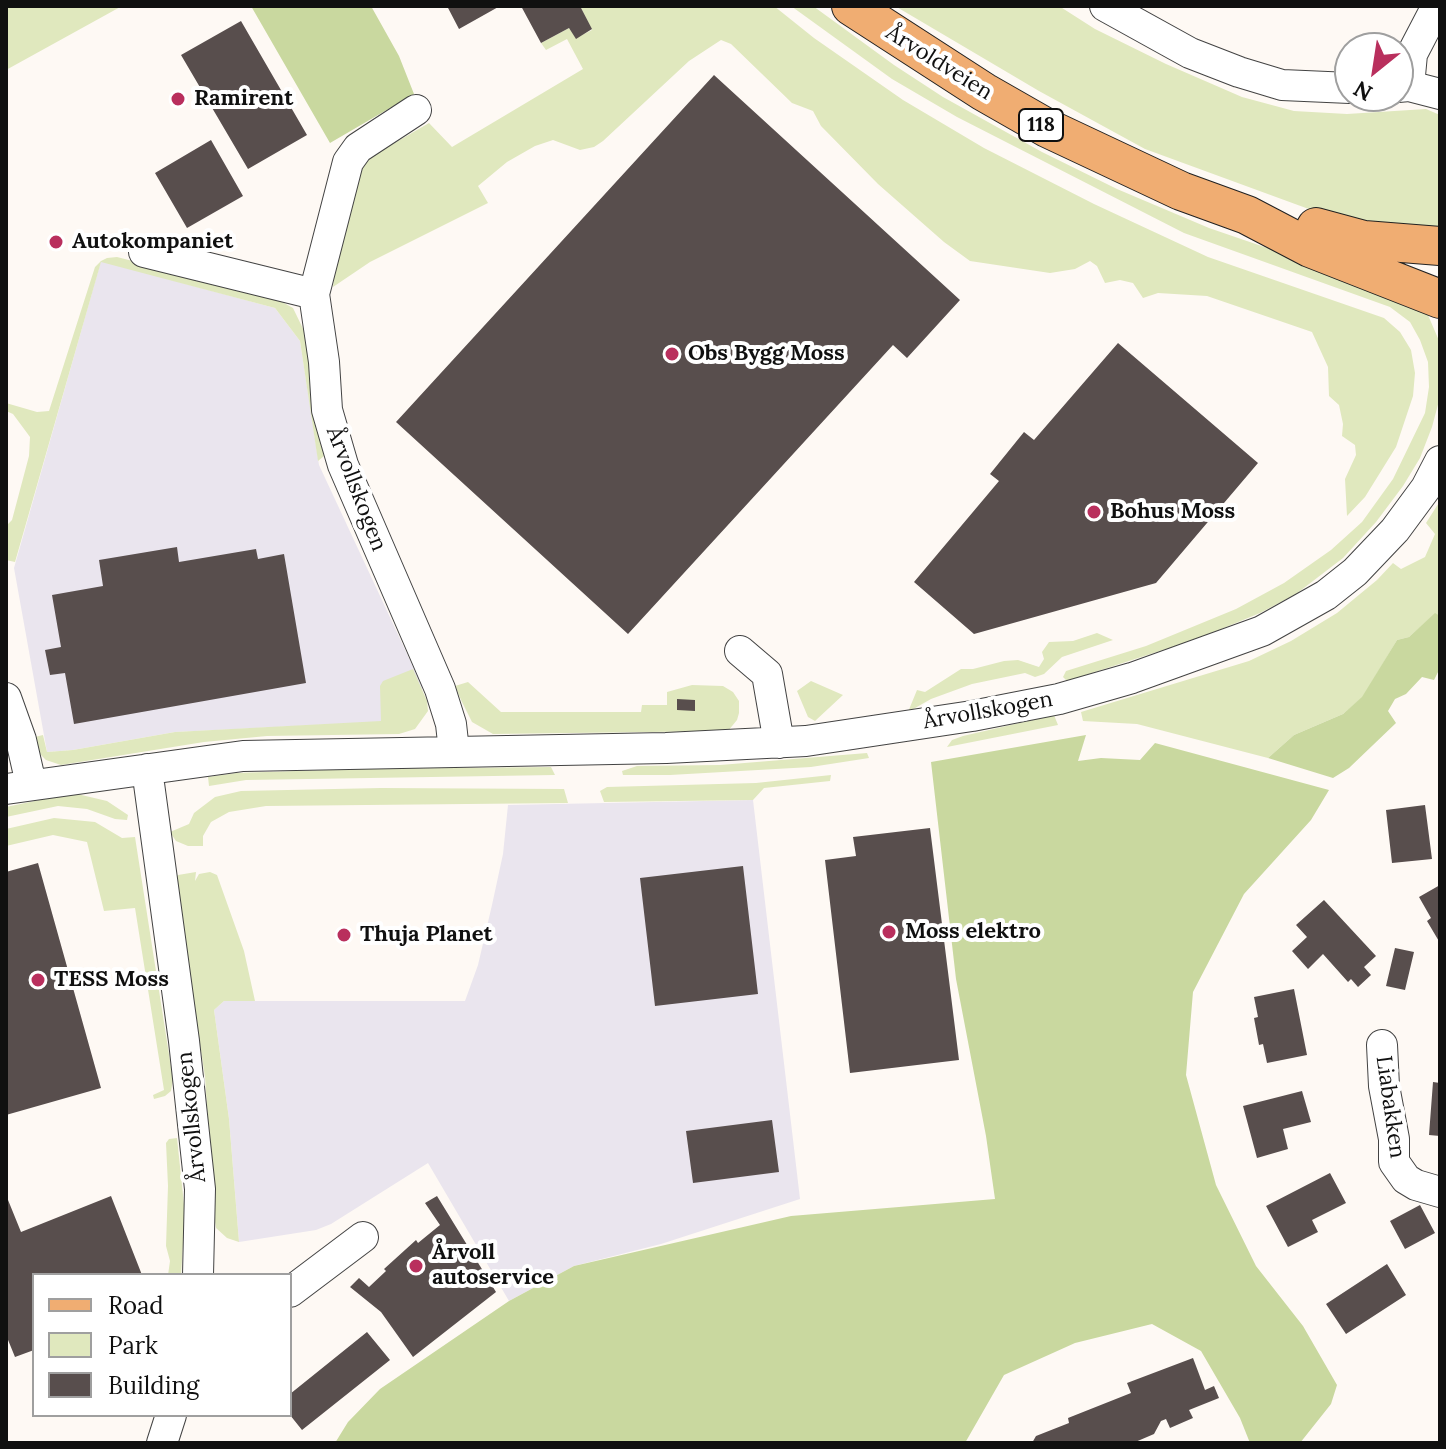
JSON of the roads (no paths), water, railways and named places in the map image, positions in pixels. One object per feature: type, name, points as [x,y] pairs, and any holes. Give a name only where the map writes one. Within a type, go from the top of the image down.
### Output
[{"type":"main road","name":"Årvoldveien","points":[[851,6],[972,85],[1047,128],[1181,191],[1247,215]]},
{"type":"main road","name":"118","points":[[1247,215],[1315,227],[1364,240],[1440,246]]},
{"type":"main road","name":"118","points":[[1247,215],[1310,248],[1440,299]]},
{"type":"street","points":[[1105,6],[1190,53],[1239,72],[1282,85],[1334,87]]},
{"type":"street","points":[[1414,50],[1437,6]]},
{"type":"street","points":[[1414,88],[1440,94]]},
{"type":"street","name":"Årvollskogen","points":[[416,110],[358,148],[348,162],[314,294],[327,410],[343,465],[440,689],[451,724],[454,751]]},
{"type":"street","points":[[144,252],[314,294]]},
{"type":"street","name":"Årvollskogen","points":[[19,787],[243,756],[666,748],[806,741],[972,716],[1059,699],[1132,678],[1262,631],[1326,595],[1355,572],[1395,530],[1426,488],[1440,461]]},
{"type":"street","points":[[740,651],[767,674],[779,743]]},
{"type":"street","points":[[6,698],[21,740],[19,787]]},
{"type":"street","name":"Årvollskogen","points":[[147,769],[184,1041],[200,1189],[198,1273]]},
{"type":"street","name":"Liabakken","points":[[1382,1045],[1394,1162],[1406,1179],[1440,1192]]},
{"type":"street","points":[[292,1290],[363,1237]]},
{"type":"street","points":[[162,1443],[170,1417]]},
{"type":"place","name":"Ramirent","points":[[178,99]]},
{"type":"place","name":"Autokompaniet","points":[[56,242]]},
{"type":"place","name":"Obs Bygg Moss","points":[[672,354]]},
{"type":"place","name":"Bohus Moss","points":[[1094,512]]},
{"type":"place","name":"Moss elektro","points":[[889,932]]},
{"type":"place","name":"Thuja Planet","points":[[344,935]]},
{"type":"place","name":"TESS Moss","points":[[38,980]]},
{"type":"place","name":"Årvoll autoservice","points":[[416,1266]]}]
